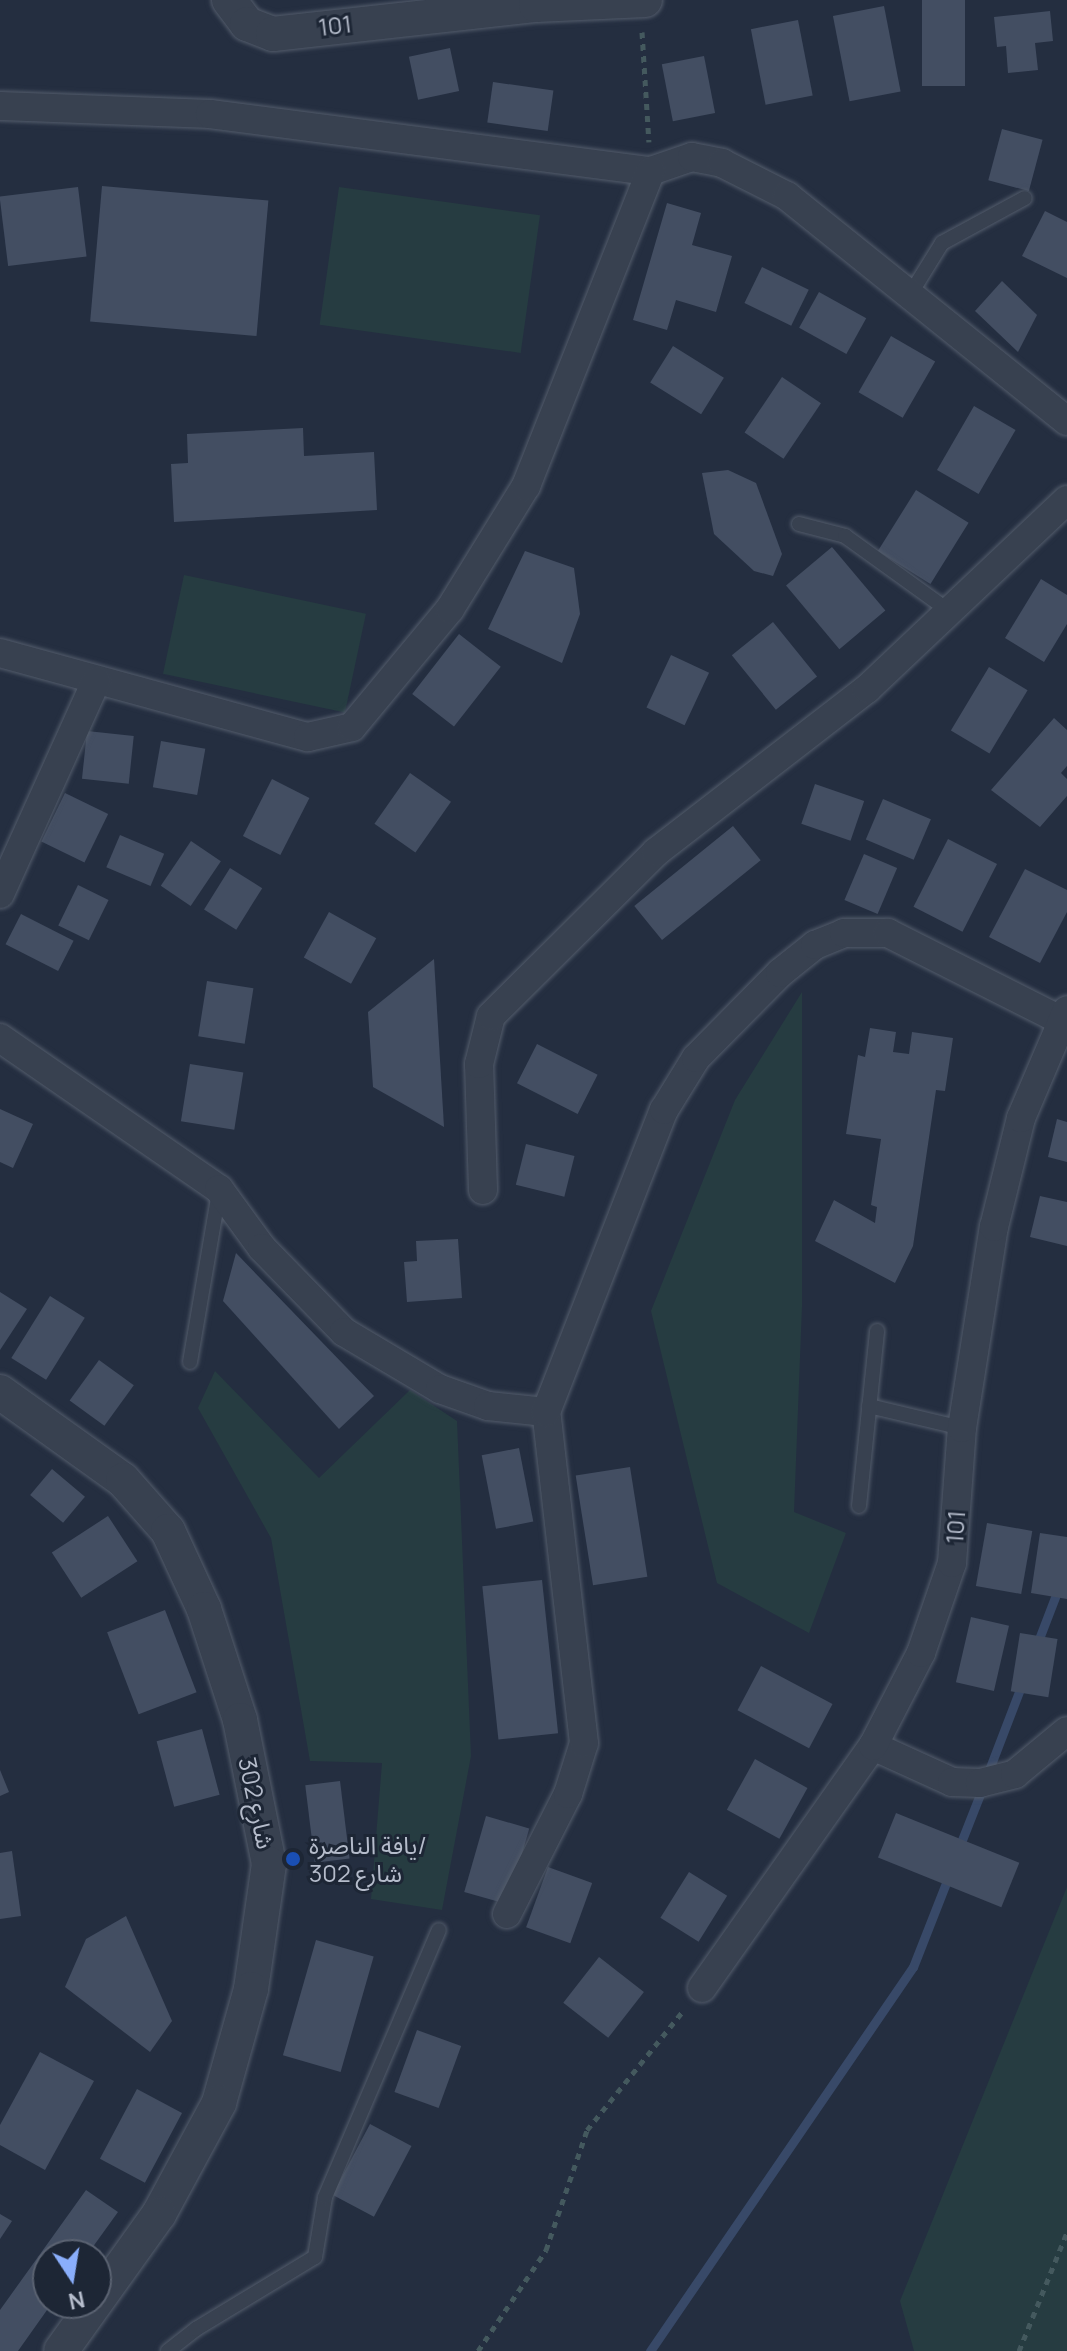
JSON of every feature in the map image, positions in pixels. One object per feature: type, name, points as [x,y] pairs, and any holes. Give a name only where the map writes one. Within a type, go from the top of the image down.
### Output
[{"type":"street","name":"101","points":[[229,0],[247,24],[273,34],[536,5],[643,0]]},
{"type":"street","points":[[0,106],[210,114],[651,171],[692,157],[722,163],[787,196],[1067,421]]},
{"type":"street","points":[[0,653],[308,737],[352,727],[450,609],[526,486],[651,171]]},
{"type":"street","points":[[483,1190],[479,1064],[491,1016],[656,852],[867,689],[1067,500]]},
{"type":"street","points":[[0,894],[96,681]]},
{"type":"street","points":[[507,1914],[568,1794],[584,1743],[546,1412],[664,1110],[696,1058],[780,973],[815,945],[844,933],[888,933],[1064,1015]]},
{"type":"street","name":"101","points":[[702,1988],[873,1746],[921,1653],[952,1563],[962,1428],[998,1213],[1021,1118],[1064,1015]]},
{"type":"street","points":[[0,1038],[219,1189],[262,1248],[344,1332],[440,1389],[488,1406],[546,1412]]},
{"type":"street","name":"شارع 302","points":[[0,1392],[123,1480],[168,1531],[204,1609],[240,1720],[269,1864],[251,1989],[219,2103],[159,2214],[61,2351]]},
{"type":"street","points":[[873,1746],[952,1782],[980,1783],[1015,1774],[1067,1731]]},
{"type":"lane","points":[[911,293],[942,243],[1025,198]]},
{"type":"lane","points":[[799,524],[845,536],[949,611]]},
{"type":"lane","points":[[190,1362],[219,1189]]},
{"type":"lane","points":[[859,1506],[877,1331]]},
{"type":"lane","points":[[869,1406],[962,1428]]},
{"type":"lane","points":[[168,2351],[196,2329],[315,2257],[325,2197],[439,1930]]},
{"type":"path","points":[[643,0],[651,171]]},
{"type":"path","points":[[478,2351],[546,2250],[587,2130],[702,1988]]},
{"type":"path","points":[[1019,2351],[1067,2232]]},
{"type":"green space","points":[[339,187],[540,215],[521,353],[320,325]]},
{"type":"green space","points":[[184,575],[366,614],[345,712],[163,674]]},
{"type":"green space","points":[[802,992],[802,1306],[794,1512],[846,1533],[809,1633],[717,1583],[651,1311],[735,1100]]},
{"type":"green space","points":[[215,1371],[319,1478],[410,1390],[457,1421],[471,1756],[442,1910],[371,1899],[382,1763],[310,1761],[271,1538],[198,1408]]},
{"type":"green space","points":[[1067,1887],[1067,2351],[914,2351],[900,2301]]},
{"type":"building","points":[[922,0],[965,0],[965,86],[922,86]]},
{"type":"building","points":[[884,6],[901,91],[850,101],[833,16]]},
{"type":"building","points":[[1050,11],[1053,41],[1035,43],[1038,70],[1008,73],[1006,46],[997,47],[994,17]]},
{"type":"building","points":[[798,20],[813,96],[766,105],[751,29]]},
{"type":"building","points":[[450,48],[459,91],[418,100],[409,57]]},
{"type":"building","points":[[704,56],[715,113],[673,121],[662,64]]},
{"type":"building","points":[[493,82],[553,90],[548,131],[487,123]]},
{"type":"building","points":[[1002,129],[1043,140],[1029,191],[988,180]]},
{"type":"building","points":[[102,186],[268,201],[257,336],[90,321]]},
{"type":"building","points":[[78,187],[87,256],[8,266],[0,197]]},
{"type":"building","points":[[667,203],[701,213],[692,245],[732,256],[716,312],[676,300],[667,330],[633,320]]},
{"type":"building","points":[[1045,211],[1067,222],[1067,278],[1022,256]]},
{"type":"building","points":[[762,267],[809,290],[791,326],[744,303]]},
{"type":"building","points":[[1002,281],[1037,315],[1018,352],[975,311]]},
{"type":"building","points":[[819,292],[866,318],[846,354],[799,328]]},
{"type":"building","points":[[891,336],[935,362],[903,418],[858,392]]},
{"type":"building","points":[[673,346],[724,378],[701,414],[650,382]]},
{"type":"building","points":[[782,377],[821,403],[783,459],[745,433]]},
{"type":"building","points":[[974,406],[1016,430],[979,494],[937,470]]},
{"type":"building","points":[[303,428],[304,456],[374,452],[377,510],[174,522],[171,464],[188,463],[187,434]]},
{"type":"building","points":[[728,470],[756,483],[782,554],[773,576],[754,571],[714,534],[702,473]]},
{"type":"building","points":[[916,490],[969,523],[930,584],[878,551]]},
{"type":"building","points":[[832,547],[885,611],[839,649],[786,586]]},
{"type":"building","points":[[525,551],[574,568],[580,614],[562,663],[488,629]]},
{"type":"building","points":[[1041,579],[1067,595],[1067,624],[1044,662],[1005,638]]},
{"type":"building","points":[[773,622],[817,676],[776,710],[732,655]]},
{"type":"building","points":[[459,634],[501,667],[454,727],[412,694]]},
{"type":"building","points":[[671,655],[709,673],[685,725],[646,708]]},
{"type":"building","points":[[989,667],[1028,690],[989,754],[951,730]]},
{"type":"building","points":[[1054,718],[1067,730],[1067,766],[1061,773],[1067,779],[1067,796],[1040,827],[991,790]]},
{"type":"building","points":[[87,731],[134,736],[129,784],[82,779]]},
{"type":"building","points":[[161,741],[205,749],[197,795],[153,787]]},
{"type":"building","points":[[410,773],[451,802],[415,852],[374,824]]},
{"type":"building","points":[[272,779],[309,798],[280,855],[243,836]]},
{"type":"building","points":[[815,784],[864,801],[850,841],[801,824]]},
{"type":"building","points":[[65,793],[108,814],[84,863],[41,842]]},
{"type":"building","points":[[883,799],[931,819],[914,860],[866,840]]},
{"type":"building","points":[[733,826],[761,860],[662,940],[634,906]]},
{"type":"building","points":[[120,835],[164,854],[151,886],[106,867]]},
{"type":"building","points":[[948,839],[997,864],[963,932],[913,907]]},
{"type":"building","points":[[191,841],[221,861],[191,906],[161,886]]},
{"type":"building","points":[[864,854],[897,868],[878,914],[844,900]]},
{"type":"building","points":[[230,868],[262,888],[236,930],[204,910]]},
{"type":"building","points":[[1025,869],[1067,890],[1067,912],[1040,963],[989,937]]},
{"type":"building","points":[[78,885],[109,900],[89,940],[58,925]]},
{"type":"building","points":[[329,912],[376,938],[351,984],[304,957]]},
{"type":"building","points":[[21,914],[74,941],[58,971],[6,944]]},
{"type":"building","points":[[434,959],[444,1127],[373,1087],[368,1012]]},
{"type":"building","points":[[207,981],[253,988],[245,1044],[198,1036]]},
{"type":"building","points":[[870,1028],[896,1032],[893,1052],[909,1054],[912,1032],[953,1038],[945,1091],[936,1090],[913,1246],[895,1283],[815,1241],[834,1200],[875,1223],[877,1207],[871,1205],[881,1139],[846,1134],[858,1055],[865,1057]]},
{"type":"building","points":[[537,1044],[598,1075],[578,1114],[517,1083]]},
{"type":"building","points":[[190,1064],[243,1072],[234,1130],[181,1121]]},
{"type":"building","points":[[0,1109],[33,1124],[13,1168],[0,1162]]},
{"type":"building","points":[[1057,1119],[1067,1122],[1067,1162],[1048,1157]]},
{"type":"building","points":[[526,1144],[575,1156],[564,1197],[516,1185]]},
{"type":"building","points":[[1040,1196],[1067,1202],[1067,1246],[1030,1237]]},
{"type":"building","points":[[458,1239],[462,1298],[407,1302],[404,1262],[417,1261],[416,1241]]},
{"type":"building","points":[[236,1253],[374,1396],[339,1429],[223,1301]]},
{"type":"building","points":[[0,1292],[27,1309],[0,1350]]},
{"type":"building","points":[[50,1296],[85,1318],[46,1380],[11,1358]]},
{"type":"building","points":[[99,1360],[134,1385],[104,1426],[70,1400]]},
{"type":"building","points":[[519,1448],[533,1522],[496,1529],[482,1455]]},
{"type":"building","points":[[630,1467],[647,1577],[593,1585],[576,1476]]},
{"type":"building","points":[[52,1469],[85,1497],[63,1523],[30,1495]]},
{"type":"building","points":[[108,1516],[137,1561],[81,1598],[52,1552]]},
{"type":"building","points":[[987,1523],[1032,1531],[1021,1594],[976,1586]]},
{"type":"building","points":[[1040,1533],[1067,1537],[1067,1599],[1031,1593]]},
{"type":"building","points":[[542,1580],[558,1733],[498,1739],[482,1586]]},
{"type":"building","points":[[165,1610],[197,1692],[139,1714],[107,1632]]},
{"type":"building","points":[[971,1617],[1009,1626],[994,1691],[956,1682]]},
{"type":"building","points":[[1020,1633],[1058,1639],[1048,1697],[1011,1691]]},
{"type":"building","points":[[761,1666],[833,1704],[809,1748],[738,1710]]},
{"type":"building","points":[[202,1729],[220,1795],[174,1807],[157,1741]]},
{"type":"building","points":[[755,1759],[807,1788],[779,1839],[727,1810]]},
{"type":"building","points":[[0,1770],[9,1792],[0,1796]]},
{"type":"building","points":[[340,1781],[350,1858],[315,1863],[305,1785]]},
{"type":"building","points":[[896,1813],[1019,1863],[1001,1907],[878,1858]]},
{"type":"building","points":[[486,1816],[529,1828],[507,1904],[464,1892]]},
{"type":"building","points":[[12,1851],[21,1916],[0,1919],[0,1853]]},
{"type":"building","points":[[548,1867],[592,1883],[570,1943],[526,1927]]},
{"type":"building","points":[[689,1872],[727,1896],[699,1942],[660,1918]]},
{"type":"building","points":[[126,1916],[172,2021],[150,2052],[65,1987],[86,1939]]},
{"type":"building","points":[[316,1940],[374,1957],[341,2072],[283,2055]]},
{"type":"building","points":[[599,1957],[644,1992],[608,2038],[563,2003]]},
{"type":"building","points":[[417,2030],[461,2046],[439,2108],[394,2092]]},
{"type":"building","points":[[40,2052],[94,2081],[45,2170],[0,2145],[0,2125]]},
{"type":"building","points":[[137,2089],[182,2113],[145,2183],[100,2159]]},
{"type":"building","points":[[370,2124],[411,2146],[374,2217],[332,2195]]},
{"type":"building","points":[[86,2190],[118,2212],[99,2239],[51,2239]]},
{"type":"building","points":[[0,2214],[12,2221],[0,2239]]},
{"type":"building","points":[[32,2265],[32,2319],[41,2319],[18,2351],[0,2351],[0,2310]]},
{"type":"waterway","points":[[1037,1644],[1067,1566]]},
{"type":"waterway","points":[[987,1775],[1023,1681]]},
{"type":"waterway","points":[[958,1850],[982,1789]]},
{"type":"waterway","points":[[650,2351],[913,1967],[949,1875]]},
{"type":"place","name":"يافة الناصرة/ شارع 302","points":[[293,1859]]}]
